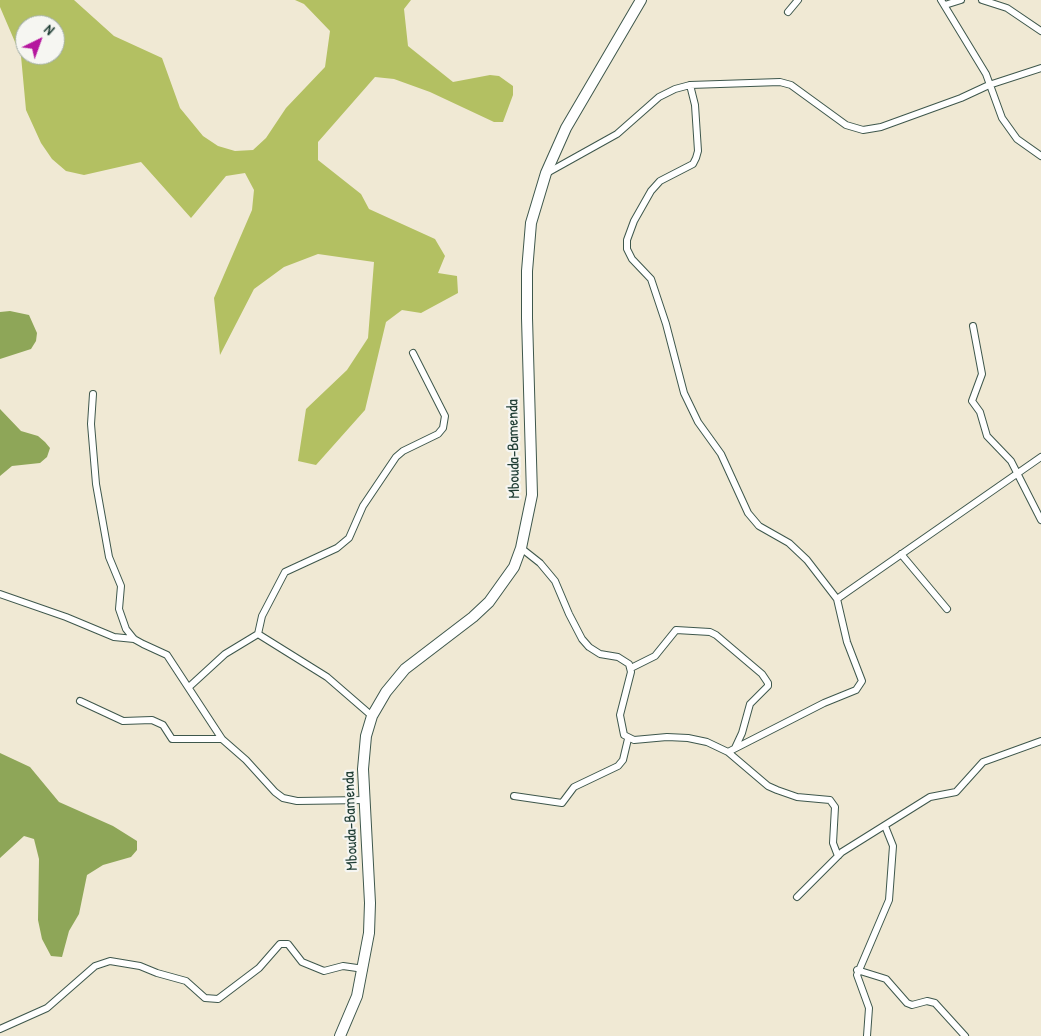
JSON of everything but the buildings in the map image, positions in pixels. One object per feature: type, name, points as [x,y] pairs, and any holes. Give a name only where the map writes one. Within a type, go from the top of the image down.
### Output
[{"type":"highway","name":"Mbouda-Bamenda","points":[[340,1036],[355,1002],[364,969],[369,933],[370,903],[363,769],[366,736],[372,716],[386,692],[405,669],[473,618],[489,602],[514,567],[521,548],[532,495],[528,431],[527,271],[531,223],[546,174],[566,128],[641,0]]},
{"type":"street","points":[[788,12],[798,0]]},
{"type":"street","points":[[961,0],[943,3],[986,74],[998,110],[1010,130],[1026,147],[1041,156]]},
{"type":"street","points":[[982,0],[1007,8],[1041,31]]},
{"type":"street","points":[[546,174],[617,134],[659,97],[690,85],[780,82],[791,85],[846,125],[863,130],[881,127],[961,98],[989,85],[1041,68]]},
{"type":"street","points":[[690,85],[695,105],[698,151],[696,158],[692,164],[660,182],[651,191],[634,221],[627,240],[627,249],[632,259],[651,279],[652,287],[666,324],[687,400],[698,422],[721,454],[748,513],[759,526],[789,543],[806,560],[837,599],[846,642],[861,676],[861,685],[856,690],[824,703],[728,752]]},
{"type":"street","points":[[973,326],[982,374],[972,401],[980,412],[987,436],[1006,454],[1041,520]]},
{"type":"street","points":[[189,688],[225,654],[258,634],[262,616],[285,572],[337,548],[349,538],[363,506],[396,457],[403,450],[438,434],[443,428],[445,416],[412,353]]},
{"type":"street","points":[[93,394],[91,424],[95,475],[108,552],[121,586],[119,603],[123,622],[134,639]]},
{"type":"street","points":[[837,599],[1041,457]]},
{"type":"street","points":[[514,796],[562,803],[574,787],[618,766],[623,760],[628,738],[621,728],[620,715],[631,668],[626,660],[618,656],[600,654],[589,648],[568,614],[555,581],[540,563],[521,548]]},
{"type":"street","points":[[900,554],[947,609]]},
{"type":"street","points":[[0,594],[114,637],[134,639],[167,655],[222,738],[283,798],[298,801],[364,800]]},
{"type":"street","points":[[631,668],[655,656],[676,630],[716,635],[762,674],[768,683],[768,686],[750,704],[742,733],[735,748]]},
{"type":"street","points":[[258,634],[327,678],[372,716]]},
{"type":"street","points":[[80,701],[123,721],[152,720],[163,725],[172,739],[222,738]]},
{"type":"street","points":[[628,738],[688,738],[717,746],[728,752],[768,786],[798,797],[830,800],[835,807],[833,843],[838,856]]},
{"type":"street","points":[[797,897],[838,856],[930,797],[956,792],[983,762],[1041,741]]},
{"type":"street","points":[[867,1036],[869,1008],[859,982],[857,970],[889,900],[892,846],[885,826]]},
{"type":"street","points":[[0,1028],[47,1008],[77,984],[95,966],[110,961],[140,966],[157,974],[186,981],[206,998],[218,999],[259,968],[280,944],[288,944],[302,962],[324,971],[343,966],[364,969]]},
{"type":"street","points":[[857,970],[886,979],[903,999],[912,1005],[927,1001],[934,1003],[965,1036]]},
{"type":"green space","points":[[0,0],[74,0],[114,36],[162,58],[180,108],[203,136],[218,146],[235,151],[253,150],[266,138],[286,108],[325,67],[330,31],[304,4],[295,0],[411,0],[404,9],[408,46],[453,82],[490,75],[499,76],[513,86],[513,95],[503,122],[494,122],[430,92],[394,79],[375,77],[318,142],[318,160],[361,194],[369,209],[435,239],[445,256],[438,273],[457,276],[458,293],[421,313],[402,310],[386,322],[365,410],[316,465],[298,461],[306,409],[347,370],[368,338],[374,262],[318,254],[284,267],[254,289],[220,355],[214,298],[252,210],[254,190],[245,173],[226,176],[191,218],[141,162],[84,175],[66,171],[52,159],[41,143],[26,110],[22,65],[65,65],[65,15],[15,15],[15,42],[0,7]]},
{"type":"green space","points":[[10,311],[29,315],[37,333],[36,341],[31,349],[0,359],[0,312]]},
{"type":"green space","points":[[0,409],[21,431],[38,436],[50,448],[47,457],[40,463],[12,466],[0,476]]},
{"type":"green space","points":[[0,753],[30,767],[59,802],[113,826],[137,841],[137,850],[131,857],[103,865],[87,875],[79,914],[69,931],[62,957],[51,956],[42,939],[38,920],[39,859],[34,839],[24,836],[0,858]]}]
